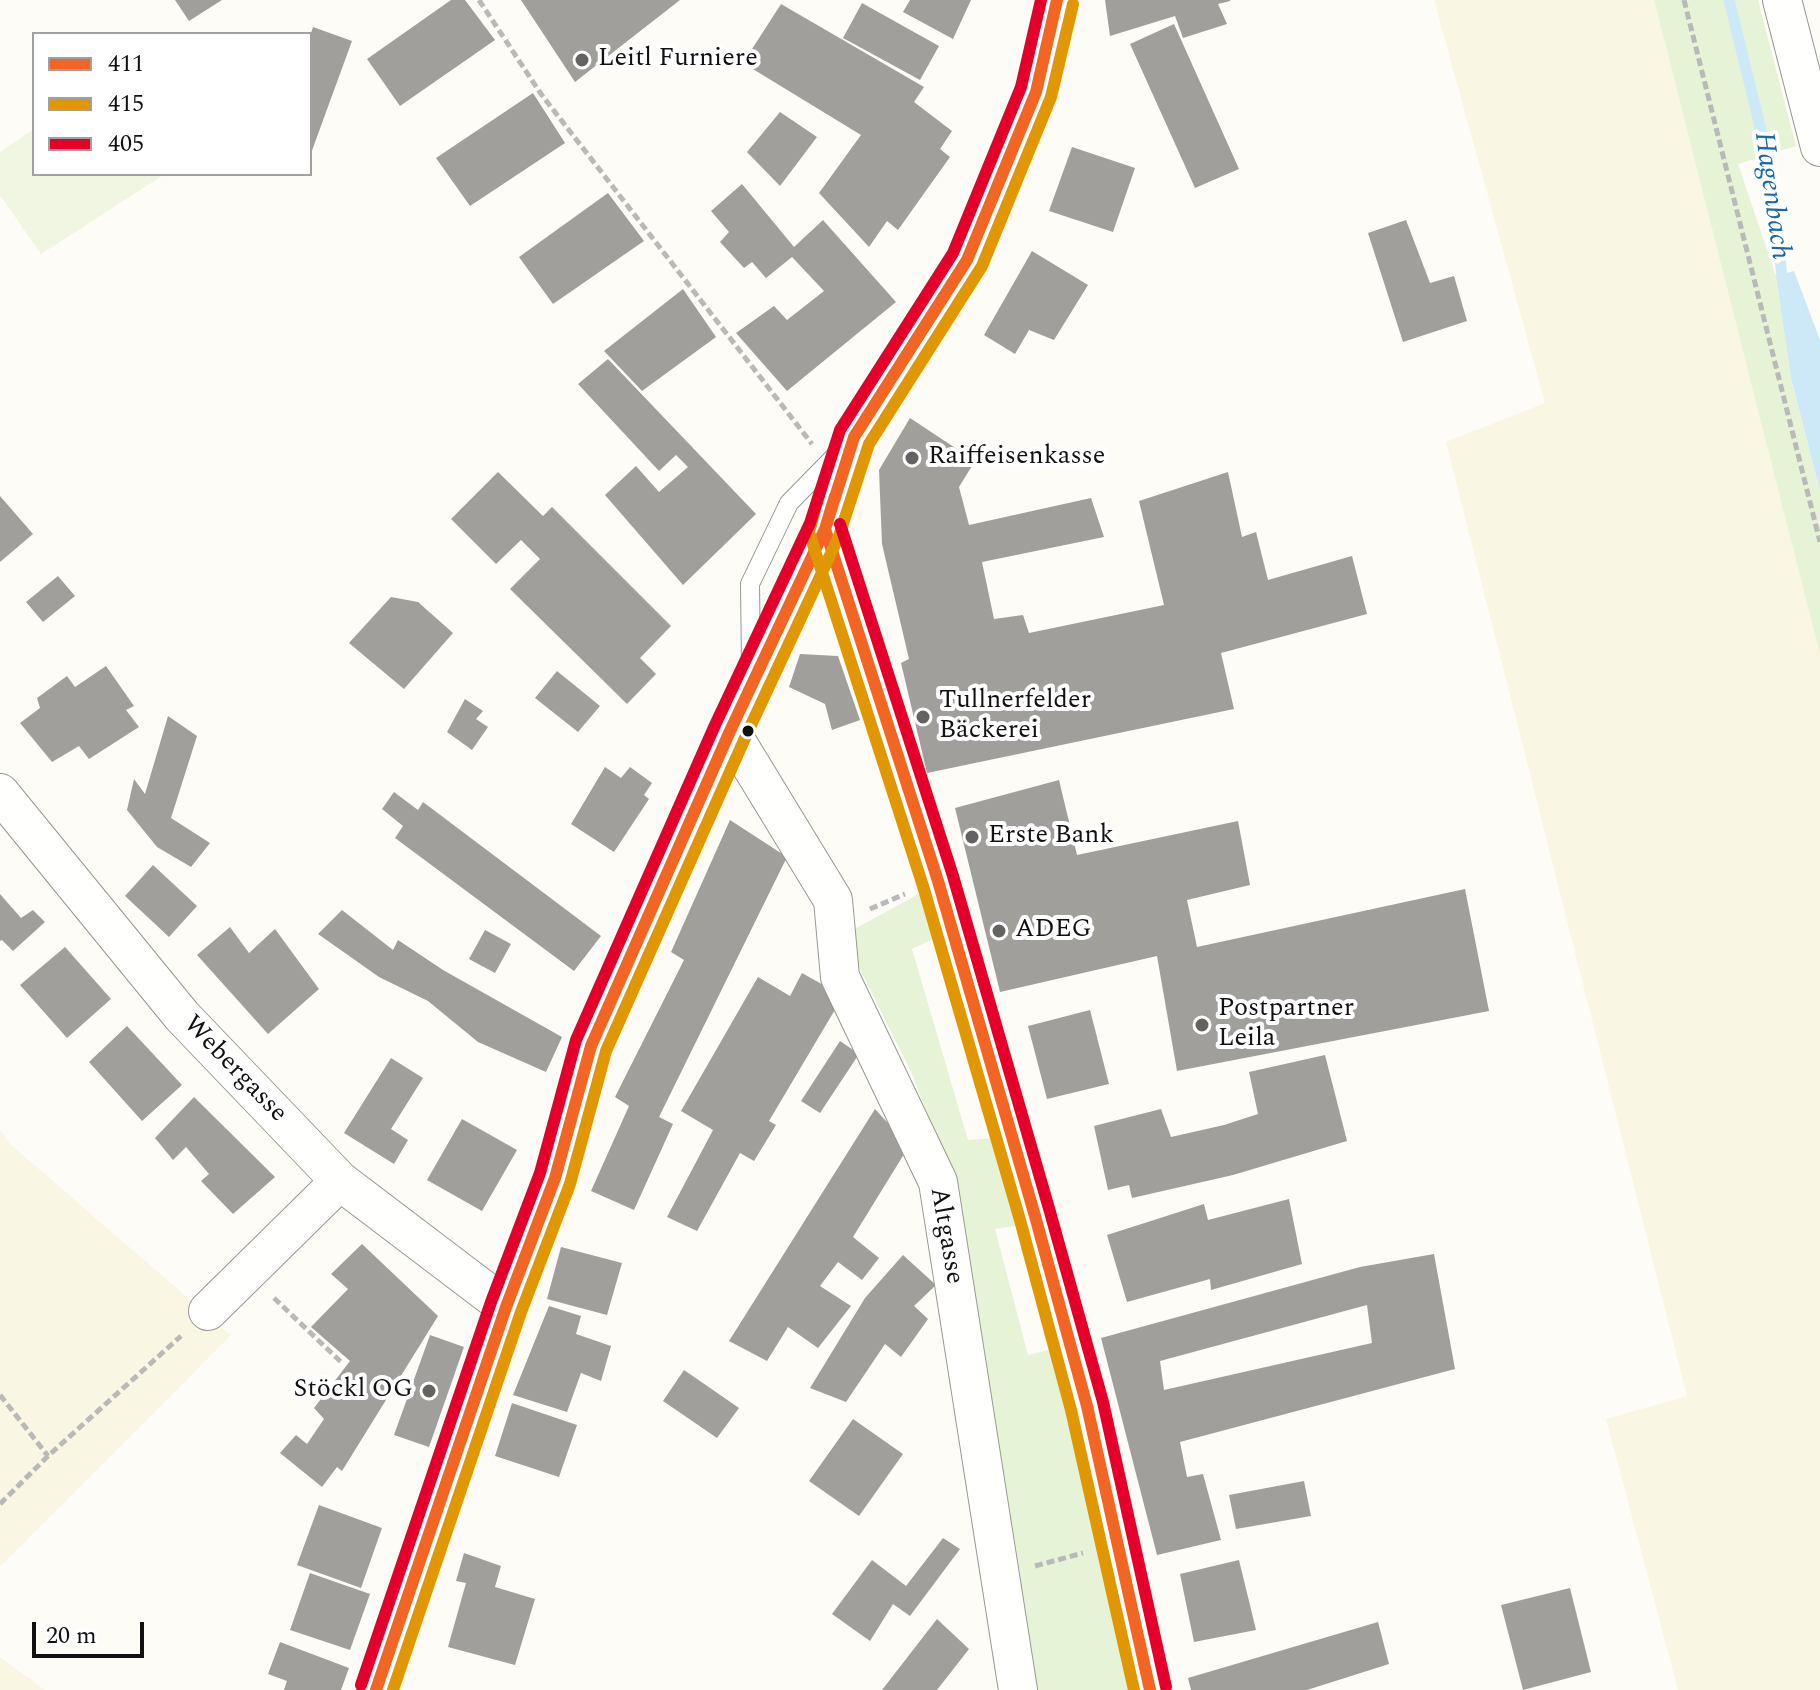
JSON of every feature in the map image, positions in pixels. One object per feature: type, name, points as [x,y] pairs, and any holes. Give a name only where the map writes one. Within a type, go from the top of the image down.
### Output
[{"type":"street","points":[[376,1690],[506,1307],[555,1178],[591,1046],[730,731],[825,529],[854,437],[967,260],[1036,92],[1057,0]]},
{"type":"street","points":[[1782,0],[1819,135]]},
{"type":"street","points":[[825,529],[938,881],[1035,1216],[1087,1406],[1150,1690]]},
{"type":"street","name":"Altgasse","points":[[730,731],[833,900],[840,977],[938,1182],[1018,1690]]},
{"type":"street","name":"Webergasse","points":[[0,793],[182,1016],[340,1181],[506,1307]]},
{"type":"street","points":[[208,1311],[340,1181]]},
{"type":"lane","points":[[751,687],[750,584],[789,503],[854,437]]},
{"type":"path","points":[[479,0],[541,94],[827,464]]},
{"type":"path","points":[[1684,0],[1820,542]]},
{"type":"path","points":[[836,923],[938,881]]},
{"type":"path","points":[[248,1272],[341,1362]]},
{"type":"path","points":[[0,1504],[48,1456],[208,1311]]},
{"type":"path","points":[[0,1395],[48,1456]]},
{"type":"path","points":[[999,1576],[1119,1543]]},
{"type":"shaded area","points":[[1434,0],[1654,0],[1820,655],[1820,1690],[1678,1690],[1606,1419],[1687,1396],[1446,442],[1545,403]]},
{"type":"shaded area","points":[[0,1130],[10,1144],[231,1335],[0,1567]]},
{"type":"shaded area","points":[[0,1657],[45,1690],[0,1690]]},
{"type":"green space","points":[[1654,0],[1758,0],[1796,146],[1738,164],[1776,276],[1791,378],[1820,491],[1820,655]]},
{"type":"green space","points":[[32,130],[32,176],[162,176],[41,254],[0,195],[0,152]]},
{"type":"green space","points":[[919,894],[939,936],[912,949],[968,1140],[993,1138],[1020,1225],[995,1229],[1028,1355],[1057,1348],[1138,1690],[1036,1690],[952,1177],[912,1074],[843,935]]},
{"type":"water","points":[[1794,271],[1820,340],[1820,491],[1791,378],[1776,276]]},
{"type":"building","points":[[175,0],[222,0],[189,21]]},
{"type":"building","points":[[451,0],[465,0],[495,40],[400,106],[367,59]]},
{"type":"building","name":"Leitl Furniere","points":[[521,0],[680,0],[575,82]]},
{"type":"building","points":[[910,0],[971,0],[953,39],[903,12]]},
{"type":"building","points":[[1105,0],[1230,1],[1218,4],[1227,24],[1183,38],[1175,16],[1110,36]]},
{"type":"building","points":[[862,3],[939,46],[920,80],[843,38]]},
{"type":"building","points":[[781,4],[924,87],[914,102],[952,131],[940,149],[950,157],[898,230],[887,221],[869,247],[819,193],[861,135],[743,63]]},
{"type":"building","points":[[1174,24],[1239,169],[1195,188],[1130,44]]},
{"type":"building","points":[[313,27],[352,41],[312,151],[312,32]]},
{"type":"building","points":[[533,93],[565,143],[470,206],[436,158]]},
{"type":"building","points":[[780,112],[817,137],[780,186],[747,152]]},
{"type":"building","points":[[1072,147],[1135,168],[1113,232],[1049,211]]},
{"type":"building","points":[[742,184],[794,247],[823,220],[896,302],[787,391],[736,333],[774,306],[787,320],[824,291],[792,257],[766,278],[752,262],[744,268],[720,242],[729,232],[711,211]]},
{"type":"building","points":[[608,193],[644,241],[553,304],[519,257]]},
{"type":"building","points":[[1406,220],[1430,283],[1454,276],[1467,321],[1403,342],[1368,233]]},
{"type":"building","points":[[1032,251],[1088,285],[1054,340],[1029,330],[1015,354],[984,335]]},
{"type":"building","points":[[683,289],[716,337],[642,391],[604,351]]},
{"type":"building","points":[[608,359],[756,514],[683,585],[605,495],[636,466],[659,492],[688,467],[676,455],[659,471],[578,384]]},
{"type":"building","points":[[910,418],[975,461],[959,487],[969,525],[1091,498],[1104,537],[982,562],[994,619],[1023,615],[1029,633],[1164,605],[1139,501],[1228,472],[1242,537],[1256,532],[1268,580],[1352,556],[1367,614],[1221,653],[1234,709],[927,773],[901,663],[909,659],[882,544],[879,470]]},
{"type":"building","points":[[498,472],[543,516],[552,507],[671,626],[640,658],[656,674],[627,704],[510,589],[540,559],[521,540],[496,564],[451,519]]},
{"type":"building","points":[[0,496],[33,534],[0,562]]},
{"type":"building","points":[[58,576],[75,596],[43,622],[26,602]]},
{"type":"building","points":[[391,597],[418,602],[453,633],[404,689],[349,643]]},
{"type":"building","points":[[800,654],[838,656],[860,720],[832,730],[825,704],[789,687]]},
{"type":"building","points":[[106,666],[134,706],[126,710],[139,727],[89,759],[79,746],[52,762],[20,723],[40,708],[37,698],[67,676],[75,687]]},
{"type":"building","points":[[557,671],[600,706],[578,732],[535,698]]},
{"type":"building","points":[[465,699],[483,711],[476,719],[488,727],[472,750],[447,732]]},
{"type":"building","points":[[168,716],[197,736],[171,818],[210,843],[191,867],[157,847],[127,810],[134,779],[145,794]]},
{"type":"building","points":[[605,767],[621,778],[630,767],[652,783],[644,795],[649,799],[614,852],[571,824]]},
{"type":"building","points":[[1059,780],[1077,855],[1238,821],[1250,885],[1187,900],[1197,947],[1465,889],[1489,1011],[1177,1071],[1157,956],[1000,992],[955,808]]},
{"type":"building","points":[[394,792],[418,810],[423,802],[601,936],[574,971],[395,838],[403,826],[382,809]]},
{"type":"building","points":[[730,820],[787,857],[659,1117],[673,1124],[634,1210],[591,1191],[629,1106],[615,1097],[684,960],[671,952]]},
{"type":"building","points":[[153,865],[197,906],[169,937],[125,896]]},
{"type":"building","points":[[0,894],[21,918],[33,910],[45,922],[13,951],[0,941]]},
{"type":"building","points":[[342,910],[393,950],[398,940],[443,970],[562,1037],[546,1072],[478,1042],[428,1001],[379,977],[318,934]]},
{"type":"building","points":[[230,927],[249,953],[275,929],[319,989],[268,1034],[197,955]]},
{"type":"building","points":[[485,930],[511,944],[495,973],[469,959]]},
{"type":"building","points":[[65,947],[111,999],[67,1038],[20,985]]},
{"type":"building","points":[[802,973],[825,986],[836,1008],[769,1121],[776,1125],[754,1161],[740,1153],[697,1231],[667,1217],[713,1130],[681,1111],[758,977],[790,996]]},
{"type":"building","points":[[1090,1010],[1109,1084],[1047,1099],[1028,1026]]},
{"type":"building","points":[[127,1026],[182,1085],[142,1121],[89,1062]]},
{"type":"building","points":[[840,1041],[859,1054],[820,1113],[801,1101]]},
{"type":"building","points":[[1325,1055],[1347,1141],[1233,1175],[1132,1198],[1129,1185],[1108,1190],[1094,1126],[1161,1109],[1171,1137],[1224,1125],[1258,1114],[1249,1072]]},
{"type":"building","points":[[391,1058],[423,1078],[391,1129],[408,1140],[394,1164],[344,1133]]},
{"type":"building","points":[[194,1097],[275,1177],[233,1214],[201,1181],[209,1174],[186,1147],[173,1160],[155,1138]]},
{"type":"building","points":[[875,1109],[909,1146],[853,1237],[879,1258],[862,1280],[838,1262],[820,1286],[851,1306],[818,1348],[788,1327],[767,1361],[729,1341]]},
{"type":"building","points":[[462,1119],[517,1150],[482,1211],[427,1180]]},
{"type":"building","points":[[1289,1199],[1302,1264],[1211,1290],[1210,1279],[1127,1302],[1107,1235],[1204,1204],[1208,1220]]},
{"type":"building","points":[[362,1244],[438,1316],[342,1471],[337,1467],[322,1487],[280,1453],[296,1435],[307,1444],[324,1419],[314,1408],[350,1361],[311,1327],[348,1289],[331,1274]]},
{"type":"building","points":[[561,1247],[622,1263],[607,1315],[547,1299]]},
{"type":"building","points":[[1434,1254],[1455,1369],[1180,1442],[1187,1477],[1203,1474],[1221,1540],[1157,1555],[1101,1338],[1360,1267]],"holes":[[[1367,1305],[1372,1343],[1164,1390],[1160,1361]]]},
{"type":"building","points":[[903,1255],[936,1285],[914,1306],[928,1319],[901,1357],[885,1344],[846,1402],[810,1388],[865,1298]]},
{"type":"building","points":[[549,1306],[581,1316],[576,1334],[611,1346],[601,1381],[581,1373],[567,1412],[513,1395]]},
{"type":"building","name":"Stöckl OG","points":[[430,1335],[464,1347],[429,1447],[394,1435]]},
{"type":"building","points":[[684,1370],[739,1408],[717,1438],[663,1401]]},
{"type":"building","points":[[512,1403],[577,1425],[559,1477],[495,1456]]},
{"type":"building","points":[[853,1419],[903,1454],[859,1516],[809,1481]]},
{"type":"building","points":[[1304,1481],[1311,1516],[1236,1529],[1229,1495]]},
{"type":"building","points":[[319,1505],[382,1528],[361,1588],[297,1565]]},
{"type":"building","points":[[943,1538],[960,1549],[910,1616],[893,1604],[870,1641],[832,1614],[872,1560],[906,1586]]},
{"type":"building","points":[[464,1553],[501,1566],[495,1587],[535,1599],[515,1665],[448,1647],[466,1583],[456,1581]]},
{"type":"building","points":[[1239,1560],[1256,1630],[1194,1642],[1180,1574]]},
{"type":"building","points":[[310,1573],[370,1594],[350,1650],[290,1630]]},
{"type":"building","points":[[1570,1588],[1591,1672],[1523,1690],[1501,1605]]},
{"type":"building","points":[[937,1619],[969,1649],[937,1690],[882,1690]]},
{"type":"building","points":[[1378,1622],[1389,1664],[1307,1690],[1191,1690],[1188,1678]]},
{"type":"building","points":[[280,1642],[349,1668],[341,1690],[284,1690],[287,1681],[268,1674]]},
{"type":"waterway","name":"Hagenbach","points":[[1729,0],[1770,167],[1783,286]]},
{"type":"transit line","name":"405","points":[[361,1685],[491,1302],[540,1173],[576,1040],[715,725],[810,523],[840,430],[953,253],[1021,87],[1041,0]]},
{"type":"transit line","name":"411","points":[[376,1690],[506,1307],[555,1178],[591,1046],[730,731],[825,529],[854,437],[967,260],[1036,92],[1057,0]]},
{"type":"transit line","name":"415","points":[[393,1690],[521,1312],[570,1184],[606,1051],[839,536],[869,444],[982,266],[1051,97],[1073,4]]},
{"type":"transit line","name":"415","points":[[820,491],[809,532],[923,886],[1020,1220],[1071,1410],[1134,1690]]},
{"type":"transit line","name":"411","points":[[835,496],[825,529],[938,881],[1035,1216],[1087,1406],[1150,1690]]},
{"type":"transit line","name":"405","points":[[840,524],[953,876],[1050,1212],[1103,1402],[1166,1687]]},
{"type":"place","name":"Leitl Furniere","points":[[582,60]]},
{"type":"place","name":"Raiffeisenkasse","points":[[912,458]]},
{"type":"place","name":"Tullnerfelder Bäckerei","points":[[923,717]]},
{"type":"place","name":"Erste Bank","points":[[972,837]]},
{"type":"place","name":"ADEG","points":[[999,931]]},
{"type":"place","name":"Postpartner Leila","points":[[1202,1025]]},
{"type":"place","name":"Stöckl OG","points":[[429,1391]]}]
